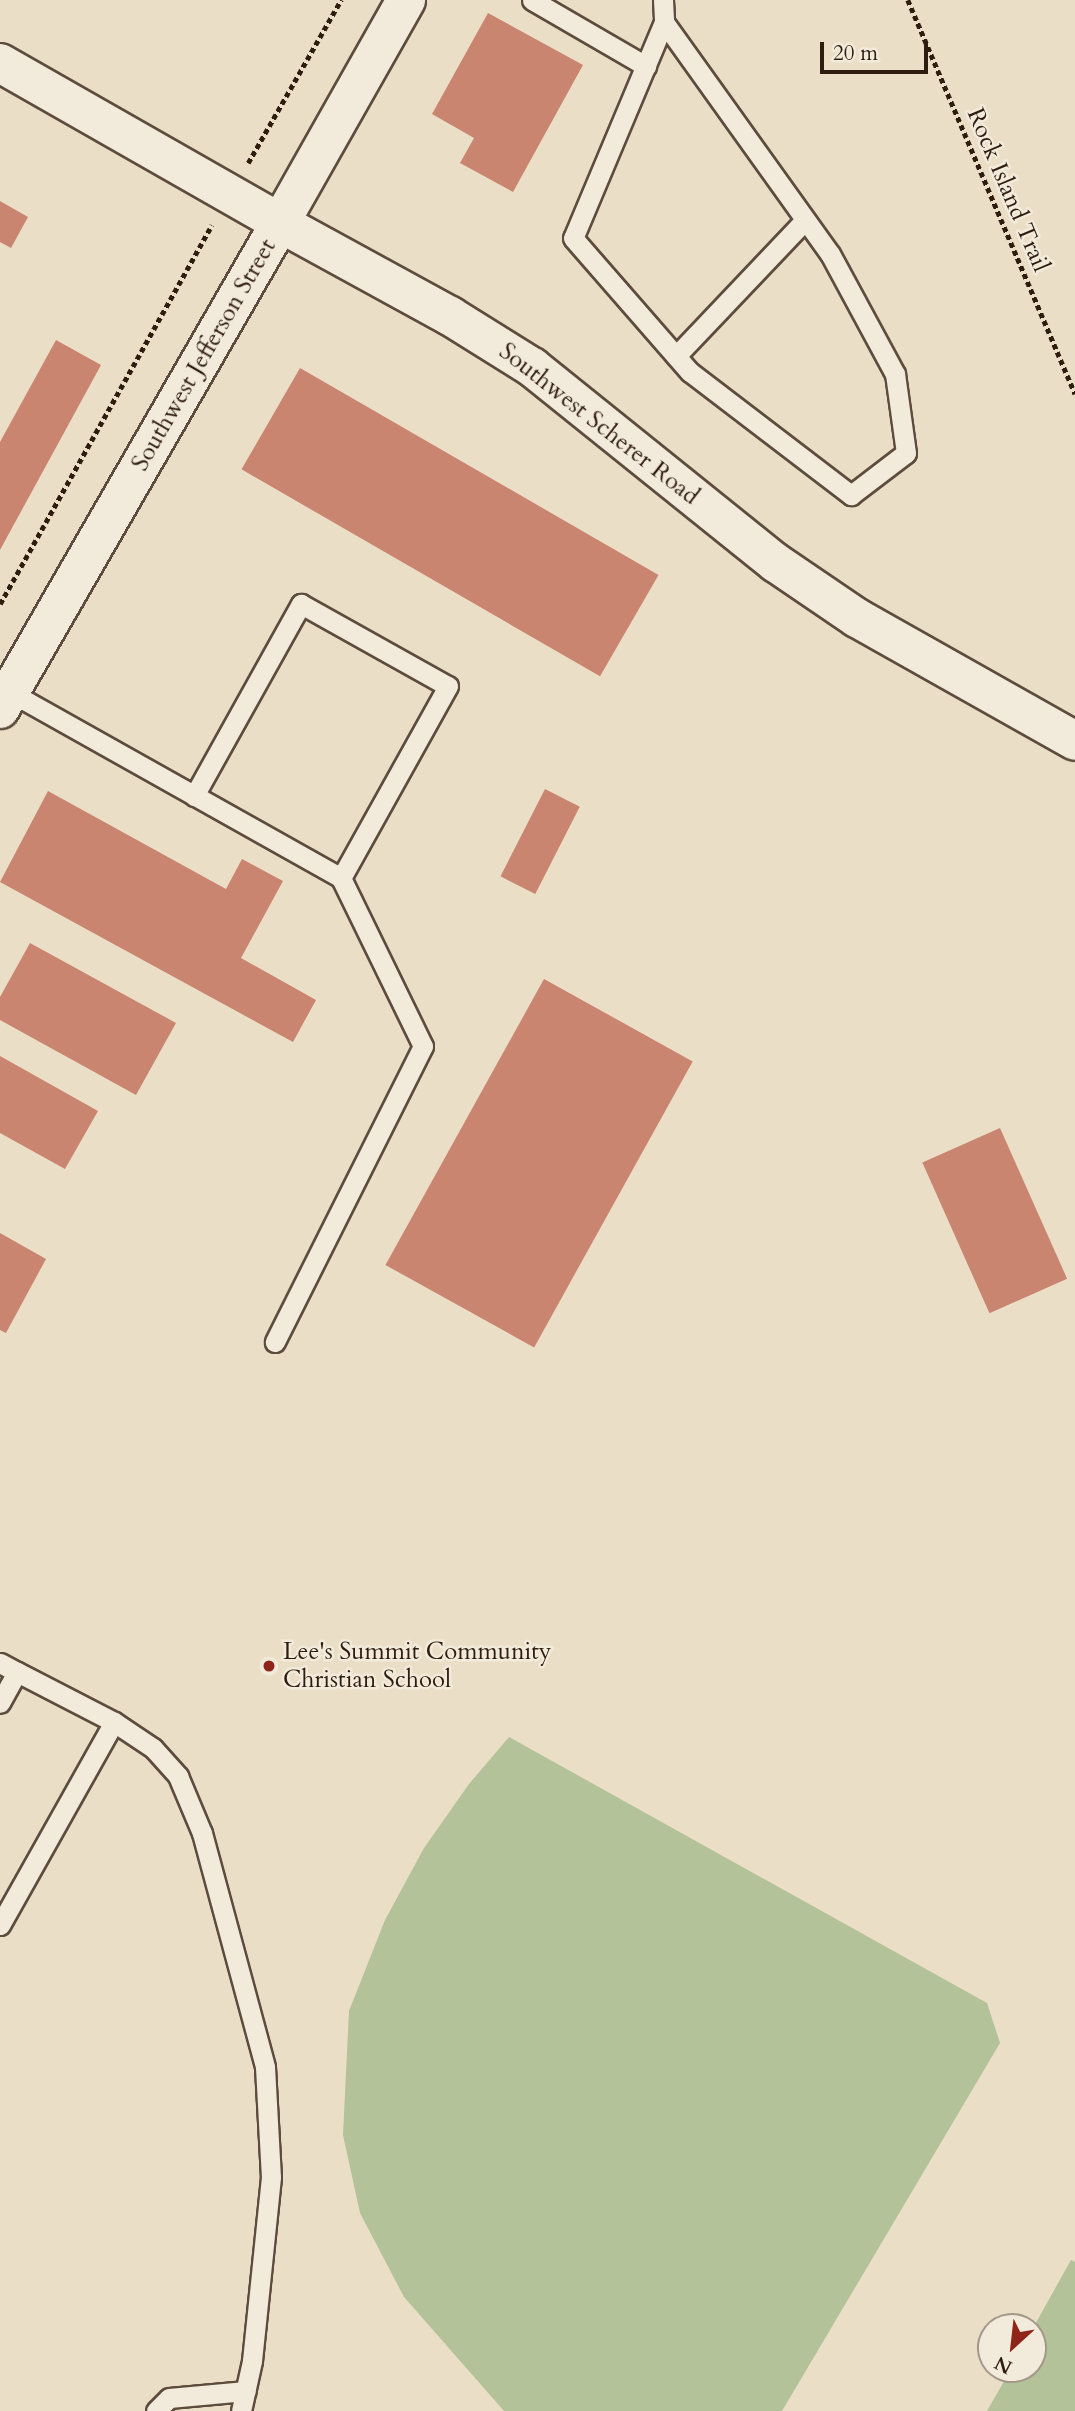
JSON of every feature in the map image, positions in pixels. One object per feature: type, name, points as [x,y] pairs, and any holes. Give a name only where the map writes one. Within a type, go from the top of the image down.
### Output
[{"type":"main road","name":"Southwest Jefferson Street","points":[[3,696],[280,223],[406,0]]},
{"type":"main road","name":"Southwest Scherer Road","points":[[0,63],[280,223],[450,316],[532,367],[776,563],[857,618],[1075,741]]},
{"type":"lane","points":[[531,0],[646,65]]},
{"type":"lane","points":[[663,0],[664,22],[573,238],[690,372],[851,495],[906,453],[895,374],[830,254],[664,22]]},
{"type":"lane","points":[[676,356],[805,220]]},
{"type":"lane","points":[[194,796],[301,604],[448,686],[341,878]]},
{"type":"lane","points":[[3,696],[194,796],[341,878],[423,1046],[275,1342]]},
{"type":"lane","points":[[0,1703],[8,1668],[114,1722],[153,1748],[178,1776],[205,1845],[265,2067],[271,2177],[252,2361],[241,2411]]},
{"type":"lane","points":[[0,1925],[114,1722]]},
{"type":"lane","points":[[156,2411],[169,2398],[246,2391]]},
{"type":"path","points":[[0,604],[229,194],[341,0]]},
{"type":"path","name":"Rock Island Trail","points":[[908,0],[1075,394]]},
{"type":"green space","points":[[509,1737],[987,2003],[1000,2043],[782,2411],[504,2411],[404,2297],[360,2213],[343,2135],[349,2011],[385,1920],[424,1848],[469,1784]]},
{"type":"green space","points":[[1071,2260],[1075,2262],[1075,2411],[987,2411],[1003,2383],[1047,2383],[1047,2313],[1041,2313]]},
{"type":"building","points":[[488,13],[583,65],[513,192],[460,163],[474,138],[432,114]]},
{"type":"building","points":[[0,201],[28,217],[11,248],[0,242]]},
{"type":"building","points":[[56,340],[101,365],[0,550],[0,442]]},
{"type":"building","points":[[300,368],[659,575],[600,676],[242,469]]},
{"type":"building","points":[[545,789],[580,807],[535,894],[501,876]]},
{"type":"building","points":[[48,791],[226,889],[242,859],[283,881],[241,958],[316,1000],[293,1042],[0,882]]},
{"type":"building","points":[[30,943],[176,1023],[136,1095],[0,1020],[0,997]]},
{"type":"building","points":[[544,979],[693,1061],[534,1347],[385,1265]]},
{"type":"building","points":[[0,1056],[98,1111],[65,1169],[0,1133]]},
{"type":"building","points":[[1000,1128],[1067,1279],[989,1313],[922,1163]]},
{"type":"building","points":[[0,1233],[46,1259],[6,1333],[0,1330]]},
{"type":"place","name":"Lee's Summit Community Christian School","points":[[269,1666]]}]
